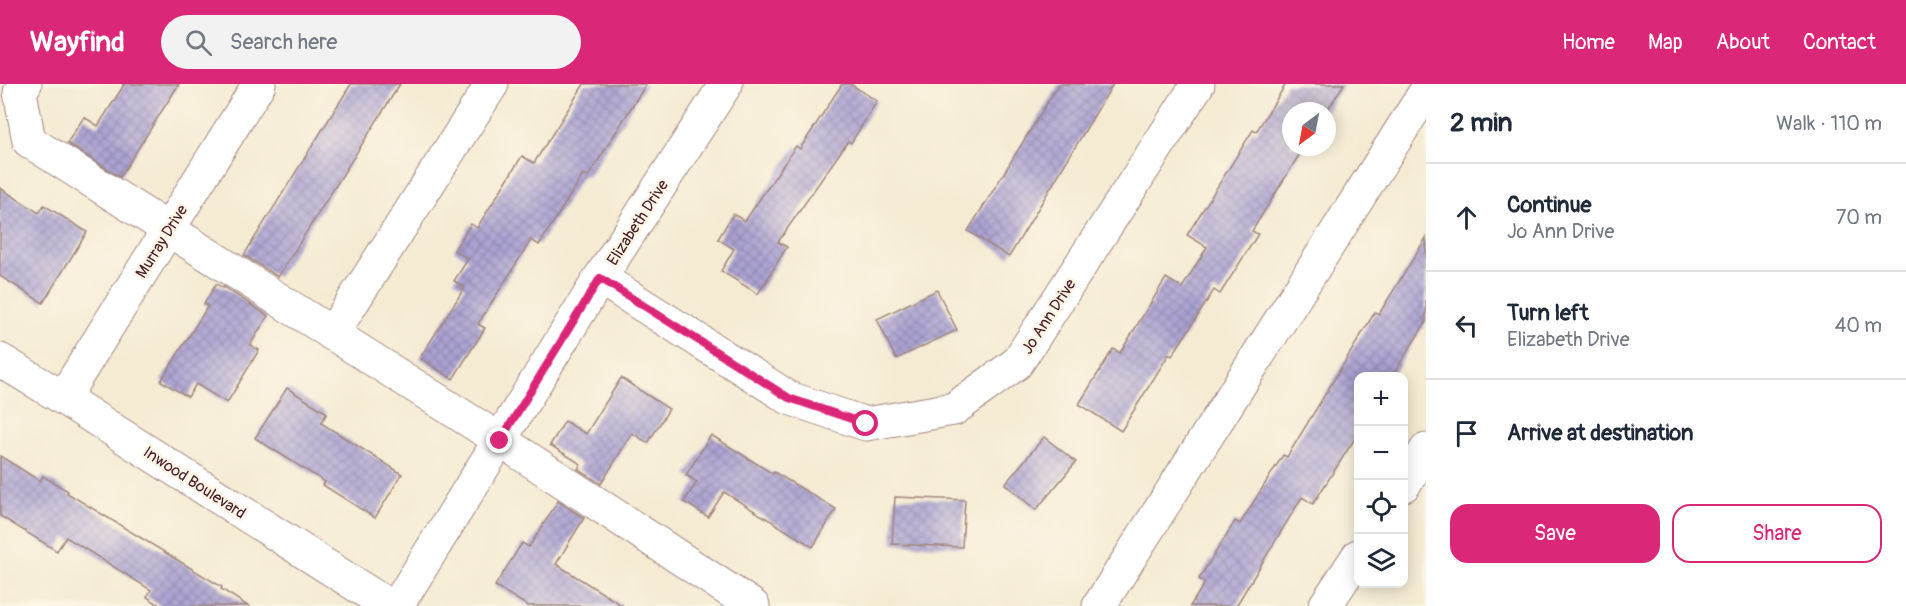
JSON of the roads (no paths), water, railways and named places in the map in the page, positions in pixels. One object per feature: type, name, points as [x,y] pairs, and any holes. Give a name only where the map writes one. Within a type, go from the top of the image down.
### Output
[{"type":"street","points":[[25,84],[20,92],[29,141],[500,441],[753,606]]},
{"type":"street","name":"Murray Drive","points":[[63,398],[259,84]]},
{"type":"street","points":[[332,334],[492,84]]},
{"type":"street","name":"Elizabeth Drive","points":[[397,606],[600,278],[726,84]]},
{"type":"street","name":"Jo Ann Drive","points":[[600,278],[789,398],[866,424],[954,409],[1017,363],[1198,84]]},
{"type":"street","points":[[1099,606],[1426,91]]},
{"type":"street","name":"Inwood Boulevard","points":[[0,360],[389,606]]},
{"type":"street","points":[[1407,480],[1426,450]]},
{"type":"street","points":[[1325,606],[1354,563]]}]
